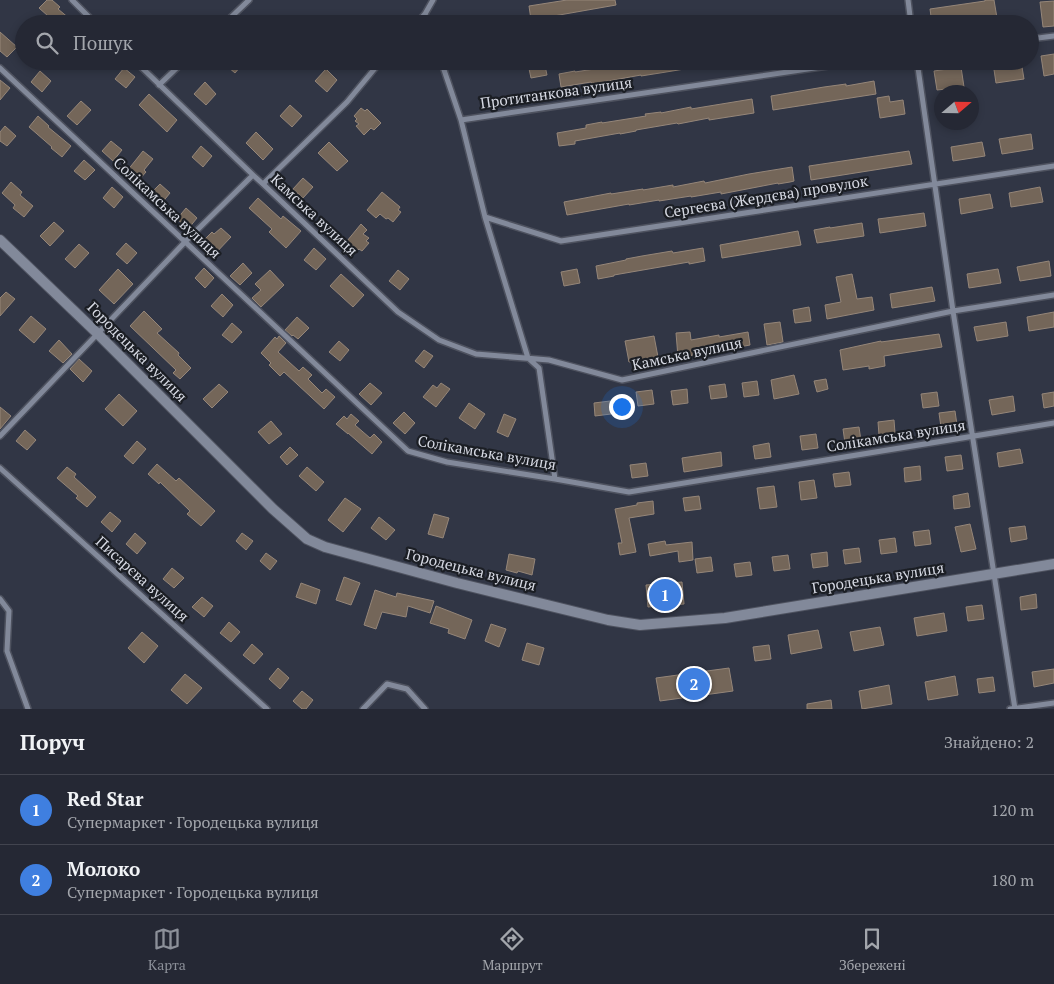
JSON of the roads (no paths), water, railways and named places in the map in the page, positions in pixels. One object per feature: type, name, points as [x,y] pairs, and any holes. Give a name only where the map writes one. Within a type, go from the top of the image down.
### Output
[{"type":"main road","name":"Городецька вулиця","points":[[0,240],[97,332],[273,509],[307,539],[352,555],[608,620],[640,625],[725,618],[1054,564]]},
{"type":"street","points":[[72,0],[87,15]]},
{"type":"street","points":[[77,5],[82,0]]},
{"type":"street","points":[[233,15],[249,0]]},
{"type":"street","points":[[425,14],[433,0]]},
{"type":"street","points":[[908,0],[910,15]]},
{"type":"street","points":[[1039,38],[1054,36]]},
{"type":"street","name":"Солікамська вулиця","points":[[0,68],[408,452],[447,462],[629,492],[1054,423]]},
{"type":"street","name":"Камська вулиця","points":[[144,70],[398,312],[440,340],[476,354],[549,360],[622,380],[953,311],[1054,295]]},
{"type":"street","points":[[159,85],[175,70]]},
{"type":"street","points":[[263,184],[347,102],[374,70]]},
{"type":"street","points":[[444,70],[460,120],[485,217],[528,358],[539,368],[555,479]]},
{"type":"street","name":"Протитанкова вулиця","points":[[460,120],[801,70]]},
{"type":"street","points":[[918,70],[1014,709]]},
{"type":"street","name":"Сергеєва (Жердєва) провулок","points":[[485,217],[561,241],[1054,166]]},
{"type":"street","points":[[0,436],[97,332],[253,175]]},
{"type":"street","name":"Писарєва вулиця","points":[[0,468],[268,709]]},
{"type":"street","points":[[0,599],[8,611],[6,651],[28,709]]},
{"type":"street","points":[[363,709],[387,684],[407,689],[425,709]]},
{"type":"street","points":[[1010,709],[1054,703]]},
{"type":"place","name":"Red Star","points":[[665,595]]},
{"type":"place","name":"Молоко","points":[[694,684]]}]
